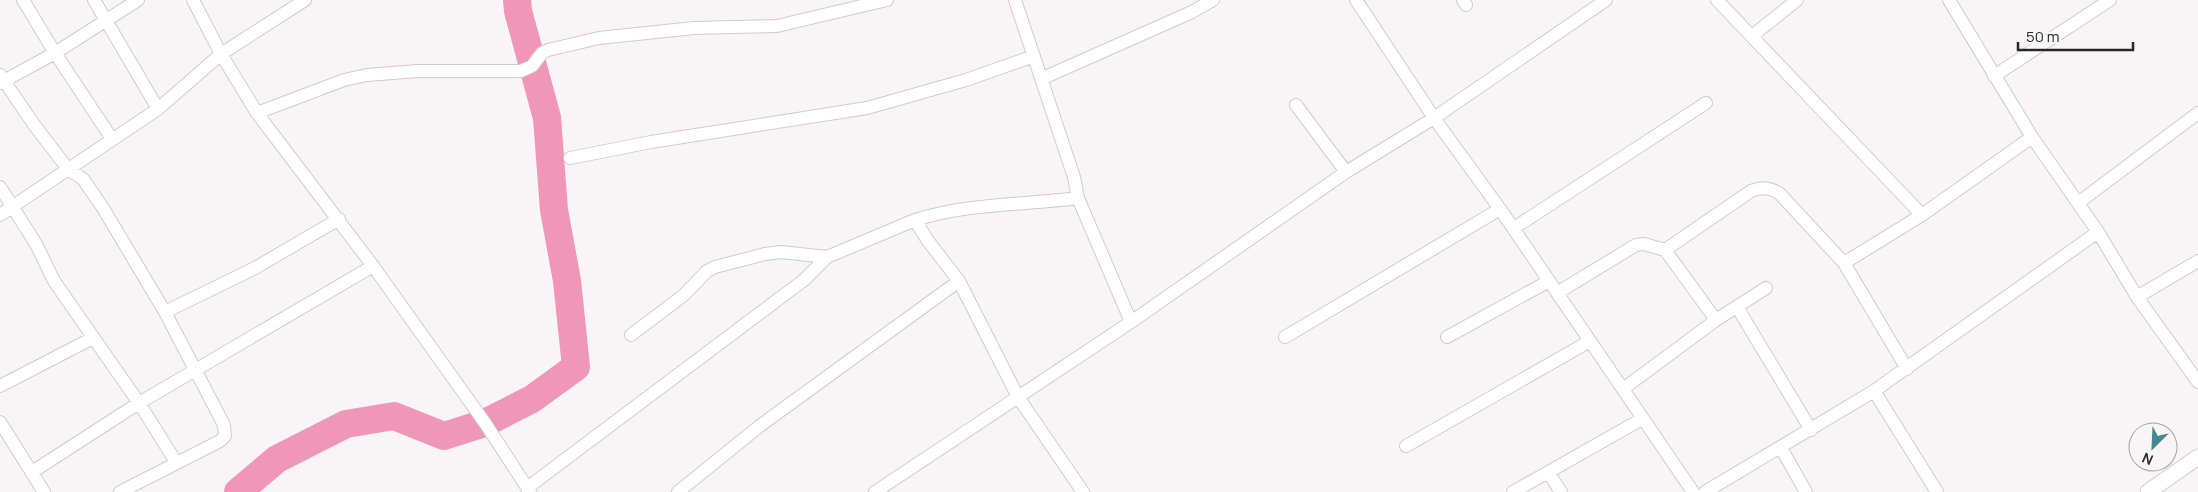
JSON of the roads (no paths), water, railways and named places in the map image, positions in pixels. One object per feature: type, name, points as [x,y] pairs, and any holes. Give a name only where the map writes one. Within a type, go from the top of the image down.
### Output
[{"type":"street","points":[[23,0],[54,52],[112,139]]},
{"type":"street","points":[[94,0],[158,109]]},
{"type":"street","points":[[120,492],[220,441],[225,436],[224,425],[165,312],[103,208],[83,179],[68,169],[1,80],[54,52],[138,0]]},
{"type":"street","points":[[193,0],[257,113],[374,266],[485,423],[529,490],[804,280],[826,257],[915,220],[938,213],[972,207],[1078,198]]},
{"type":"street","points":[[0,215],[158,109],[222,54],[305,0]]},
{"type":"street","points":[[257,113],[344,80],[368,75],[418,71],[514,72],[532,66],[542,53],[548,50],[599,38],[694,28],[777,26],[845,5],[886,0]]},
{"type":"street","points":[[1015,0],[1043,78],[1074,177],[1078,198],[1130,322]]},
{"type":"street","points":[[1043,78],[1192,12],[1213,0]]},
{"type":"street","points":[[1356,0],[1434,118],[1514,228],[1642,419],[1694,492]]},
{"type":"street","points":[[875,492],[1130,322],[1346,172],[1434,118],[1606,0]]},
{"type":"street","points":[[1717,0],[1922,215]]},
{"type":"street","points":[[1752,36],[1797,0]]},
{"type":"street","points":[[1949,0],[2032,137],[2098,232],[2137,297],[2198,382]]},
{"type":"street","points":[[1994,76],[2110,0]]},
{"type":"street","points":[[570,158],[651,142],[867,108],[966,80],[1034,56]]},
{"type":"street","points":[[1514,228],[1706,104]]},
{"type":"street","points":[[1296,105],[1346,172]]},
{"type":"street","points":[[2078,203],[2198,113]]},
{"type":"street","points":[[1844,263],[1922,215],[2032,137]]},
{"type":"street","points":[[0,187],[36,244],[54,281],[139,403],[176,462]]},
{"type":"street","points":[[1665,250],[1752,191],[1760,188],[1771,188],[1780,194],[1844,263],[1907,369]]},
{"type":"street","points":[[1285,337],[1500,208]]},
{"type":"street","points":[[165,312],[256,268],[339,219]]},
{"type":"street","points":[[915,220],[959,281],[1018,397],[1083,492]]},
{"type":"street","points":[[1705,492],[1874,391],[2098,232]]},
{"type":"street","points":[[1557,293],[1636,244],[1644,244],[1665,250],[1716,320]]},
{"type":"street","points":[[631,335],[684,295],[707,271],[715,267],[765,254],[781,252],[826,257]]},
{"type":"street","points":[[2137,297],[2198,261]]},
{"type":"street","points":[[32,472],[139,403],[374,266]]},
{"type":"street","points":[[678,492],[761,425],[959,281]]},
{"type":"street","points":[[1447,337],[1549,281]]},
{"type":"street","points":[[1622,389],[1716,320],[1766,288]]},
{"type":"street","points":[[1737,307],[1811,430]]},
{"type":"street","points":[[0,386],[93,338]]},
{"type":"street","points":[[1406,446],[1590,341]]},
{"type":"street","points":[[1874,391],[1937,492]]},
{"type":"street","points":[[1513,492],[1642,419]]},
{"type":"street","points":[[0,422],[44,492]]},
{"type":"street","points":[[1781,448],[1806,492]]},
{"type":"street","points":[[2148,492],[2198,457]]},
{"type":"street","points":[[1548,472],[1561,492]]},
{"type":"waterway","points":[[238,492],[277,459],[346,424],[394,416],[444,436],[485,423],[532,399],[576,367],[567,281],[554,210],[547,118],[518,11],[517,0]]}]
